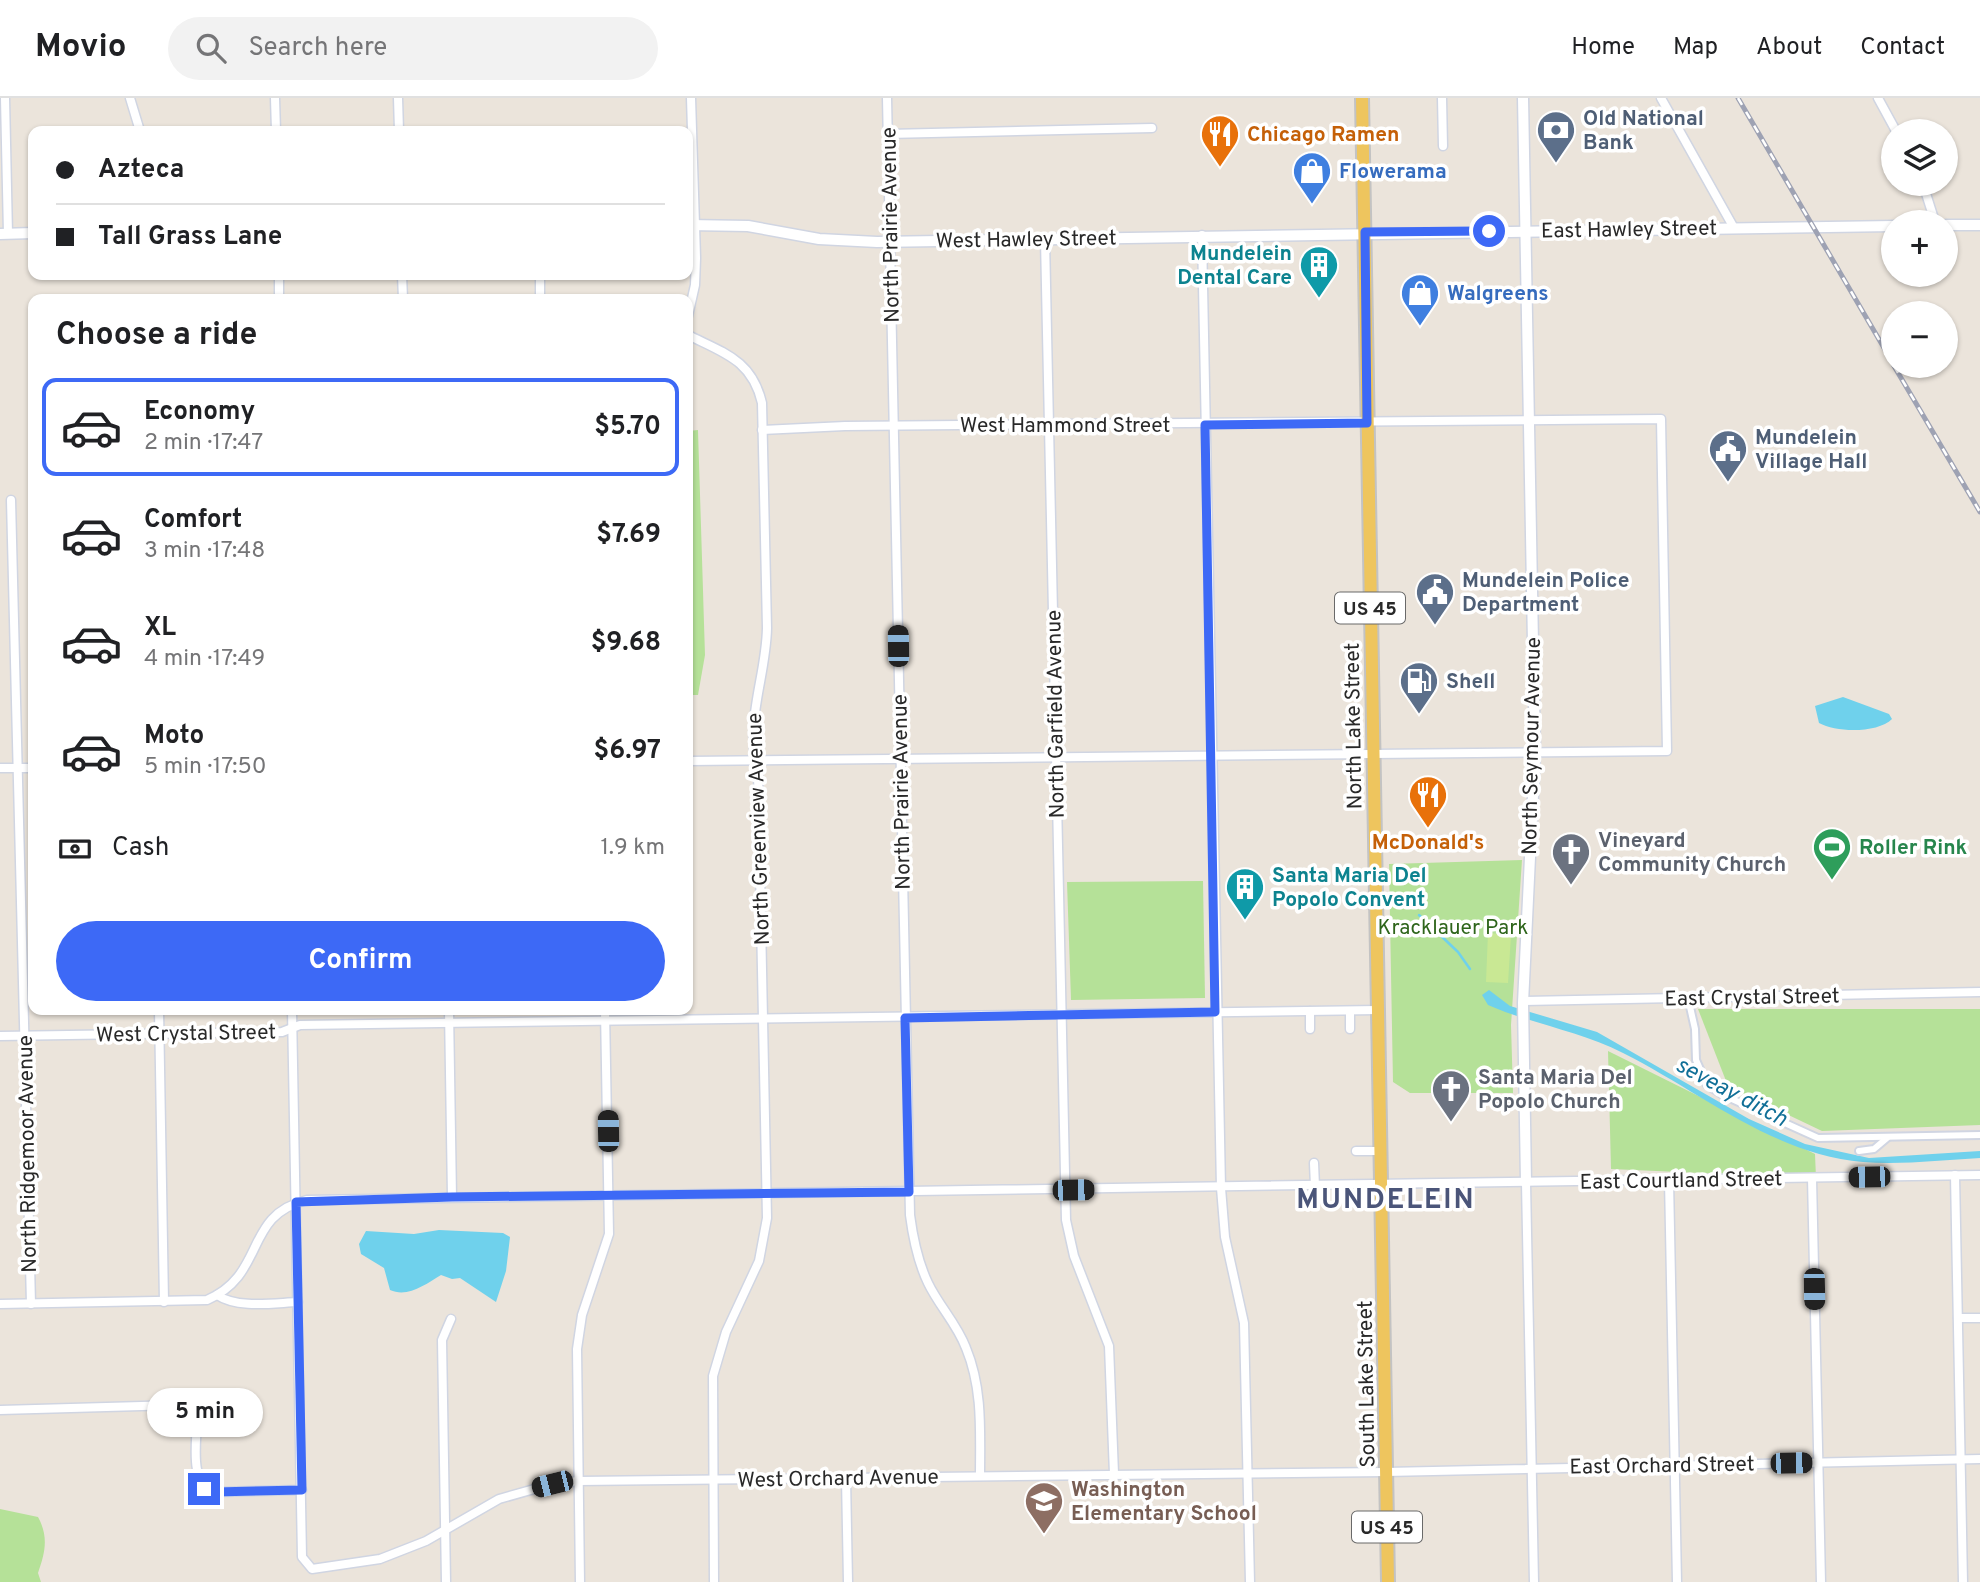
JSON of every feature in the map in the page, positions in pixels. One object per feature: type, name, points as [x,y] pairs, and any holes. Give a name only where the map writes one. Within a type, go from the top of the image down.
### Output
[{"type":"main road","name":"North Lake Street","points":[[1362,98],[1382,1186]]},
{"type":"main road","name":"South Lake Street","points":[[1382,1186],[1388,1582]]},
{"type":"street","points":[[5,98],[4,234],[28,233]]},
{"type":"street","points":[[130,98],[138,126]]},
{"type":"street","points":[[275,98],[276,126]]},
{"type":"street","points":[[398,98],[399,126]]},
{"type":"street","points":[[691,98],[691,126]]},
{"type":"street","name":"North Prairie Avenue","points":[[887,98],[909,1192],[913,1233],[922,1267],[928,1283],[958,1330],[973,1367],[979,1407],[980,1476]]},
{"type":"street","points":[[1441,98],[1443,146]]},
{"type":"street","name":"North Seymour Avenue","points":[[1523,98],[1535,753],[1523,1002],[1527,1183]]},
{"type":"street","points":[[1661,98],[1734,228]]},
{"type":"street","points":[[1878,98],[1889,119]]},
{"type":"street","points":[[888,134],[1152,128]]},
{"type":"street","name":"West Hawley Street","points":[[693,225],[748,226],[846,242],[1365,232]]},
{"type":"street","points":[[1958,225],[1980,225]]},
{"type":"street","name":"East Hawley Street","points":[[1365,232],[1881,226]]},
{"type":"street","points":[[1202,235],[1215,1012],[1221,1188],[1225,1237],[1244,1323],[1250,1582]]},
{"type":"street","name":"North Garfield Avenue","points":[[1045,239],[1066,1220],[1074,1256],[1109,1346],[1114,1474]]},
{"type":"street","points":[[693,255],[693,294]]},
{"type":"street","name":"North Greenview Avenue","points":[[693,338],[736,359],[750,372],[762,403],[767,628],[765,665],[752,722],[758,771],[767,1194],[760,1261],[726,1332],[713,1376],[714,1582]]},
{"type":"street","name":"West Hammond Street","points":[[762,430],[894,426],[1661,419],[1668,751],[1535,753]]},
{"type":"street","name":"North Ridgemoor Avenue","points":[[11,500],[31,1304]]},
{"type":"street","points":[[693,761],[1535,753]]},
{"type":"street","points":[[0,768],[28,768]]},
{"type":"street","name":"East Crystal Street","points":[[1523,1002],[1980,992]]},
{"type":"street","points":[[1688,998],[1695,1029],[1696,1060],[1707,1085],[1723,1096],[1818,1138],[1980,1135]]},
{"type":"street","name":"West Crystal Street","points":[[0,1036],[282,1032],[300,1025],[1378,1010]]},
{"type":"street","points":[[1310,1011],[1310,1029]]},
{"type":"street","points":[[1350,1011],[1350,1029]]},
{"type":"street","points":[[159,1015],[164,1302]]},
{"type":"street","points":[[0,1410],[177,1405],[188,1409],[197,1418],[197,1479],[204,1489],[215,1492],[302,1490],[292,1015]]},
{"type":"street","points":[[449,1015],[452,1197]]},
{"type":"street","points":[[580,1582],[577,1341],[582,1315],[606,1247],[610,1196],[605,1015]]},
{"type":"street","points":[[1859,1151],[1874,1149],[1887,1138]]},
{"type":"street","points":[[1356,1150],[1381,1151]]},
{"type":"street","points":[[1314,1163],[1315,1187]]},
{"type":"street","points":[[1955,1175],[1963,1582]]},
{"type":"street","name":"East Courtland Street","points":[[296,1202],[452,1197],[1315,1187],[1980,1175]]},
{"type":"street","points":[[1812,1178],[1821,1582]]},
{"type":"street","points":[[1669,1180],[1677,1582]]},
{"type":"street","points":[[1527,1183],[1534,1582]]},
{"type":"street","points":[[0,1304],[200,1301],[217,1295],[234,1284],[245,1269],[274,1214],[296,1202]]},
{"type":"street","points":[[217,1295],[225,1300],[246,1303],[298,1302]]},
{"type":"street","points":[[1958,1318],[1980,1318]]},
{"type":"street","points":[[446,1582],[442,1340],[451,1320]]},
{"type":"street","name":"East Orchard Street","points":[[1386,1472],[1980,1459]]},
{"type":"street","name":"West Orchard Avenue","points":[[302,1490],[302,1558],[307,1567],[326,1568],[380,1559],[415,1546],[482,1507],[517,1492],[578,1481],[1386,1472]]},
{"type":"street","points":[[846,1478],[848,1582]]},
{"type":"green space","points":[[693,430],[698,430],[705,655],[698,695],[693,695]]},
{"type":"green space","name":"Kracklauer Park","points":[[1522,860],[1511,1025],[1513,1093],[1410,1093],[1393,1082],[1389,864]]},
{"type":"green space","points":[[1203,881],[1205,998],[1071,1000],[1067,882]]},
{"type":"green space","points":[[1488,933],[1511,935],[1508,983],[1486,982]]},
{"type":"green space","points":[[1698,1009],[1980,1009],[1980,1125],[1822,1131],[1728,1086]]},
{"type":"green space","points":[[1608,1051],[1815,1154],[1816,1178],[1611,1169]]},
{"type":"green space","points":[[0,1509],[38,1517],[45,1538],[38,1573],[41,1582],[0,1582]]},
{"type":"water","points":[[1843,697],[1889,714],[1892,719],[1877,727],[1857,730],[1836,729],[1819,723],[1815,706]]},
{"type":"water","points":[[1489,990],[1510,1006],[1597,1032],[1749,1119],[1805,1144],[1869,1158],[1980,1151],[1980,1158],[1877,1163],[1830,1157],[1798,1147],[1738,1119],[1607,1045],[1488,1005],[1482,995]]},
{"type":"water","points":[[439,1230],[503,1233],[510,1237],[506,1271],[496,1302],[460,1278],[452,1279],[441,1275],[410,1291],[390,1290],[384,1268],[361,1254],[359,1244],[366,1231],[414,1234]]},
{"type":"waterway","points":[[1419,915],[1458,952],[1470,969]]},
{"type":"railway","points":[[1738,98],[1881,343]]},
{"type":"railway","points":[[1901,378],[1980,512]]},
{"type":"place","name":"Old National Bank","points":[[1556,164]]},
{"type":"place","name":"Chicago Ramen","points":[[1220,168]]},
{"type":"place","name":"Flowerama","points":[[1312,205]]},
{"type":"place","name":"Mundelein Dental Care","points":[[1319,299]]},
{"type":"place","name":"Walgreens","points":[[1420,327]]},
{"type":"place","name":"Mundelein Village Hall","points":[[1728,483]]},
{"type":"place","name":"Mundelein Police Department","points":[[1435,626]]},
{"type":"place","name":"Shell","points":[[1419,715]]},
{"type":"place","name":"McDonald's","points":[[1428,829]]},
{"type":"place","name":"Roller Rink","points":[[1832,881]]},
{"type":"place","name":"Vineyard Community Church","points":[[1571,886]]},
{"type":"place","name":"Santa Maria Del Popolo Convent","points":[[1245,921]]},
{"type":"place","name":"Santa Maria Del Popolo Church","points":[[1451,1123]]},
{"type":"place","name":"Washington Elementary School","points":[[1044,1535]]},
{"type":"district","name":"MUNDELEIN","points":[[1386,1198]]},
{"type":"route","points":[[204,1489],[215,1492],[302,1490],[296,1202],[452,1197],[909,1192],[905,1018],[1215,1012],[1205,425],[1367,423],[1365,232],[1489,231]]},
{"type":"water label","name":"seveay ditch","points":[[1732,1091]]}]
